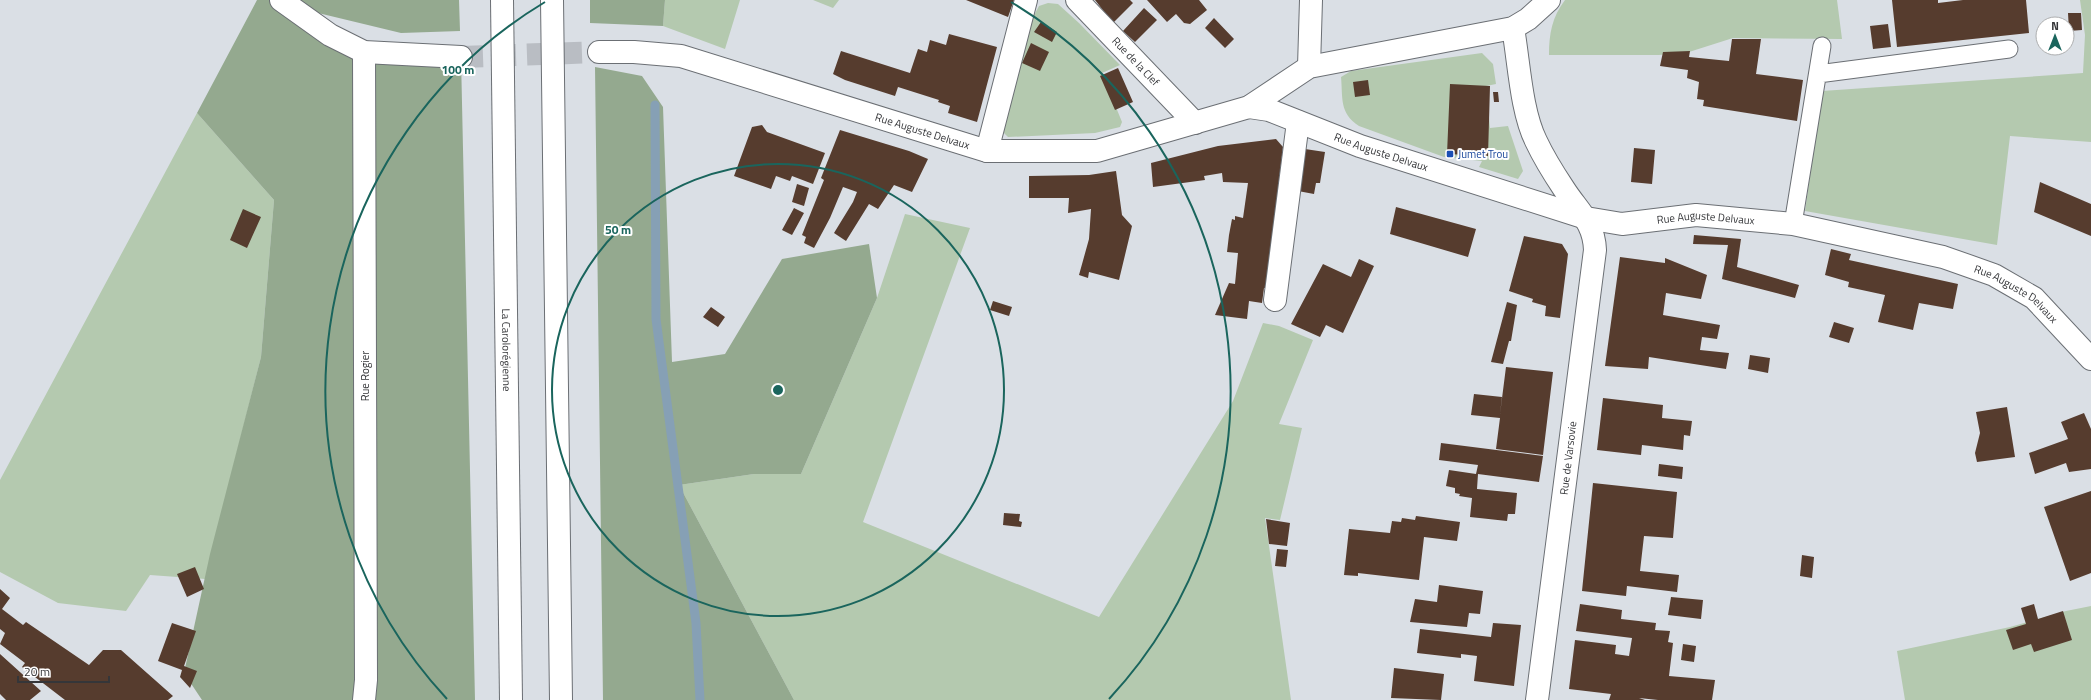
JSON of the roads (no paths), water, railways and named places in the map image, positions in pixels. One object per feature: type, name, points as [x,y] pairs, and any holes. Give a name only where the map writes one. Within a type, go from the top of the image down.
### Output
[{"type":"main road","points":[[281,0],[330,35],[364,52],[461,57]]},
{"type":"main road","name":"La Carolorégienne","points":[[502,0],[511,700]]},
{"type":"main road","points":[[552,0],[561,700]]},
{"type":"main road","points":[[987,151],[1026,0]]},
{"type":"main road","name":"Rue de la Clef","points":[[1077,0],[1195,123]]},
{"type":"main road","points":[[1309,67],[1312,0]]},
{"type":"main road","points":[[1513,28],[1528,19],[1550,0]]},
{"type":"main road","name":"Rue Auguste Delvaux","points":[[599,52],[634,52],[681,56],[987,151],[1096,151],[1249,107],[1309,67],[1513,28]]},
{"type":"main road","name":"Rue de Varsovie","points":[[1513,28],[1528,123],[1536,142],[1564,190],[1586,218],[1595,239],[1595,250],[1537,700]]},
{"type":"main road","name":"Rue Rogier","points":[[364,52],[366,680],[364,700]]},
{"type":"main road","name":"Rue Auguste Delvaux","points":[[1249,107],[1269,110],[1360,146],[1586,218],[1622,224],[1696,215],[1793,224],[1943,256],[1994,275],[2034,298],[2091,359]]},
{"type":"main road","points":[[1275,300],[1298,122]]},
{"type":"lane","points":[[1793,224],[1822,46]]},
{"type":"lane","points":[[1818,74],[2009,49]]},
{"type":"waterway","points":[[655,105],[656,319],[696,623],[700,700]]},
{"type":"tunnel","points":[[461,57],[599,52]]},
{"type":"place","name":"Jumet Trou","points":[[1450,154]]}]
